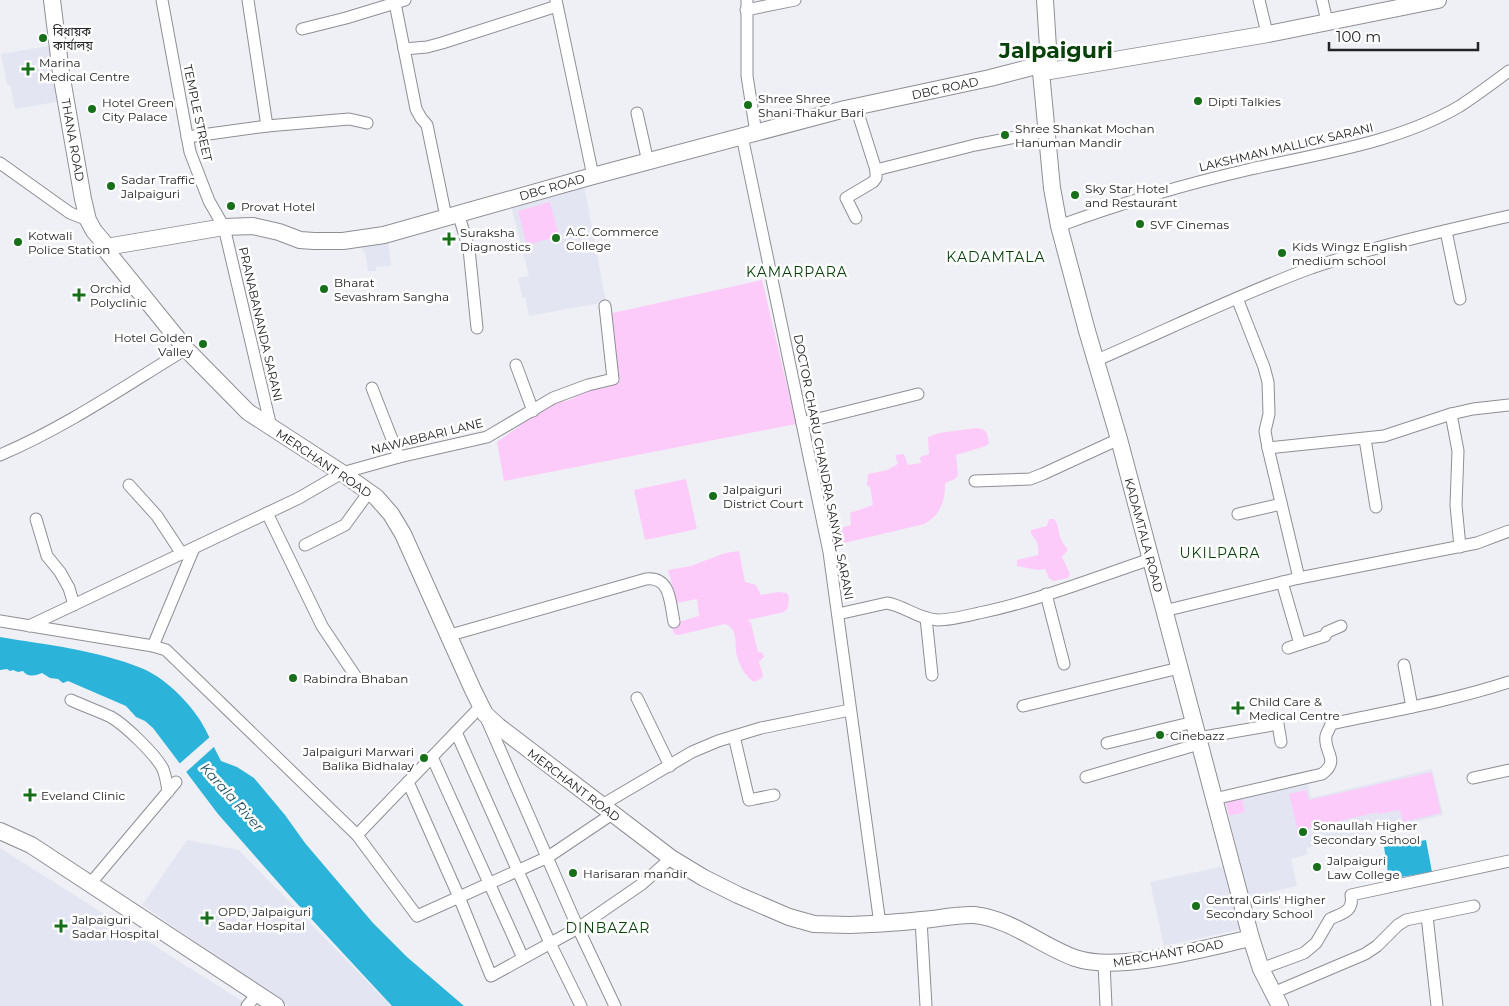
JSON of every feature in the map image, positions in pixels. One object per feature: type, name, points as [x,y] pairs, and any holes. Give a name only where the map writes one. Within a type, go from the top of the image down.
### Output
[{"type":"street","name":"THANA ROAD","points":[[52,0],[61,73],[76,165],[88,220],[94,231],[107,246]]},
{"type":"street","name":"TEMPLE STREET","points":[[162,0],[190,152],[202,184],[224,227]]},
{"type":"street","points":[[248,0],[267,126]]},
{"type":"street","points":[[747,5],[795,0]]},
{"type":"street","name":"KADAMTALA ROAD","points":[[1045,0],[1047,131],[1052,188],[1059,226],[1095,361],[1119,439],[1251,938],[1259,964],[1277,1000]]},
{"type":"street","points":[[1259,0],[1267,32]]},
{"type":"street","points":[[1322,0],[1326,20]]},
{"type":"street","points":[[1326,20],[1414,0]]},
{"type":"street","points":[[1326,20],[1438,0]]},
{"type":"street","points":[[302,29],[400,2],[404,49],[416,108],[420,118],[427,125],[452,215],[469,249],[477,328]]},
{"type":"street","points":[[404,49],[427,47],[557,3],[593,176]]},
{"type":"street","name":"DOCTOR CHARU CHANDRA SANYAL SARANI","points":[[747,5],[749,135],[802,423],[829,552],[880,924]]},
{"type":"street","name":"DBC ROAD","points":[[107,246],[132,244],[224,227],[253,226],[279,232],[300,240],[328,242],[384,235],[593,176],[856,107],[1132,49],[1267,32],[1326,20]]},
{"type":"street","name":"LAKSHMAN MALLICK SARANI","points":[[1059,226],[1189,185],[1385,138],[1418,126],[1459,106],[1488,88],[1509,71]]},
{"type":"street","points":[[856,107],[876,170],[876,178],[873,182],[846,198],[856,218]]},
{"type":"street","points":[[637,113],[648,162]]},
{"type":"street","points":[[187,137],[267,126],[349,119],[367,123]]},
{"type":"street","points":[[876,170],[975,145],[1047,131]]},
{"type":"street","points":[[0,162],[70,213],[88,220]]},
{"type":"street","points":[[1095,361],[1311,268],[1406,240],[1508,220]]},
{"type":"street","name":"PRANABANANDA SARANI","points":[[224,227],[271,427]]},
{"type":"street","points":[[1446,231],[1460,299]]},
{"type":"street","points":[[121,268],[122,255],[132,244]]},
{"type":"street","name":"MERCHANT ROAD","points":[[107,246],[121,268],[186,349],[248,412],[369,492],[391,514],[403,534],[447,636],[483,710],[510,736],[671,858],[704,878],[738,896],[805,922],[828,925],[880,924],[976,915],[1024,932],[1073,958],[1084,961],[1104,963],[1146,959],[1251,938]]},
{"type":"street","points":[[1238,298],[1268,382],[1268,414],[1265,431],[1299,578]]},
{"type":"street","name":"NAWABBARI LANE","points":[[28,627],[299,498],[342,473],[486,437],[553,398],[588,385],[613,379],[605,306]]},
{"type":"street","points":[[0,455],[25,444],[72,418],[186,349]]},
{"type":"street","points":[[516,365],[533,411]]},
{"type":"street","points":[[372,388],[399,458]]},
{"type":"street","points":[[802,423],[918,394]]},
{"type":"street","points":[[1268,448],[1384,436],[1451,414],[1473,409],[1509,405]]},
{"type":"street","points":[[1451,414],[1458,451],[1456,505],[1460,547]]},
{"type":"street","points":[[976,482],[1018,481],[1036,477],[1119,439]]},
{"type":"street","points":[[1365,439],[1376,508]]},
{"type":"street","points":[[129,485],[157,516],[182,554]]},
{"type":"street","points":[[305,545],[344,525],[369,492]]},
{"type":"street","points":[[1238,514],[1281,504]]},
{"type":"street","points":[[267,513],[322,626],[356,677]]},
{"type":"street","points":[[36,519],[47,556],[60,572],[69,588],[74,605]]},
{"type":"street","points":[[1164,611],[1299,578],[1460,547],[1489,540],[1509,531]]},
{"type":"street","points":[[154,646],[194,548]]},
{"type":"street","points":[[838,614],[888,603],[895,604],[926,618],[939,620],[956,618],[1002,608],[1150,559]]},
{"type":"street","points":[[447,636],[654,578],[661,581],[667,591],[674,622]]},
{"type":"street","points":[[1282,582],[1300,644]]},
{"type":"street","points":[[1046,594],[1064,664]]},
{"type":"street","points":[[926,618],[932,675]]},
{"type":"street","points":[[0,621],[154,646],[166,650],[209,684],[357,835],[417,916],[548,857],[607,809],[700,748],[781,723],[850,710]]},
{"type":"street","points":[[1288,648],[1326,636],[1327,632],[1341,626]]},
{"type":"street","points":[[1404,665],[1412,707]]},
{"type":"street","points":[[1023,706],[1179,668]]},
{"type":"street","points":[[1214,799],[1322,774],[1329,768],[1331,763],[1326,737],[1331,724],[1473,694],[1509,682]]},
{"type":"street","points":[[637,698],[670,766]]},
{"type":"street","points":[[71,700],[112,717],[127,729],[163,769],[167,780],[168,792]]},
{"type":"street","points":[[357,835],[456,732],[483,710],[578,928],[615,1006]]},
{"type":"street","points":[[1107,743],[1197,735],[1278,724],[1281,742]]},
{"type":"street","points":[[456,732],[550,943],[581,1006]]},
{"type":"street","points":[[1086,777],[1197,735]]},
{"type":"street","points":[[734,736],[749,800],[774,795]]},
{"type":"street","points":[[432,757],[523,958]]},
{"type":"street","points":[[1473,778],[1509,770]]},
{"type":"street","points":[[90,884],[176,782]]},
{"type":"street","points":[[408,782],[459,897],[491,976],[578,928],[642,884],[671,858]]},
{"type":"street","points":[[3,832],[31,845],[276,1006]]},
{"type":"street","points":[[3,832],[26,852],[107,903],[254,1004]]},
{"type":"street","points":[[1232,942],[1246,946],[1259,964],[1304,953],[1322,936],[1326,922],[1350,907],[1352,902],[1351,895],[1509,861]]},
{"type":"street","points":[[1277,1000],[1366,954],[1406,920],[1474,906]]},
{"type":"street","points":[[1427,916],[1437,1006]]},
{"type":"street","points":[[921,920],[926,1006]]},
{"type":"street","points":[[1104,963],[1106,1006]]},
{"type":"shaded area","name":"Marina Medical Centre","points":[[49,46],[57,102],[15,109],[10,85],[7,85],[1,54]]},
{"type":"shaded area","name":"A.C. Commerce College","points":[[584,185],[606,302],[529,316],[518,278],[529,276],[511,206]]},
{"type":"shaded area","points":[[550,202],[559,236],[527,245],[518,211]]},
{"type":"shaded area","points":[[388,240],[391,266],[376,267],[376,271],[368,271],[366,256],[361,244]]},
{"type":"shaded area","points":[[762,280],[796,424],[504,481],[497,442],[556,400],[570,400],[588,389],[620,381],[608,314]]},
{"type":"shaded area","points":[[976,428],[983,429],[987,433],[989,443],[986,446],[956,455],[958,475],[955,479],[945,483],[941,507],[930,521],[832,546],[829,531],[851,525],[850,513],[873,505],[870,487],[867,485],[868,474],[887,470],[898,464],[895,455],[904,454],[908,465],[921,463],[920,457],[929,454],[928,437],[939,433]]},
{"type":"shaded area","points":[[686,479],[697,529],[645,540],[634,490]]},
{"type":"shaded area","points":[[1049,519],[1054,519],[1056,522],[1061,540],[1067,548],[1062,557],[1070,574],[1068,578],[1053,581],[1049,578],[1045,569],[1038,570],[1017,566],[1017,560],[1038,555],[1037,543],[1031,534],[1031,530],[1047,526]]},
{"type":"shaded area","points":[[739,551],[745,582],[756,585],[761,595],[778,592],[787,593],[789,597],[788,608],[784,612],[748,620],[751,623],[758,652],[763,653],[764,657],[759,662],[763,675],[762,678],[754,682],[745,674],[740,664],[736,652],[734,633],[729,626],[725,624],[679,635],[674,634],[672,627],[682,621],[699,616],[697,599],[677,603],[668,570],[691,566],[725,553]]},
{"type":"shaded area","name":"Sonaullah Higher Secondary School","points":[[1432,769],[1443,815],[1306,848],[1308,854],[1291,859],[1297,886],[1248,897],[1229,816],[1244,812],[1240,792],[1306,776],[1311,798]]},
{"type":"shaded area","points":[[1432,772],[1441,813],[1403,822],[1400,810],[1379,814],[1378,812],[1298,831],[1289,794],[1306,790],[1309,800]]},
{"type":"shaded area","points":[[1240,792],[1245,812],[1229,816],[1226,804],[1233,793]]},
{"type":"shaded area","name":"Jalpaiguri Sadar Hospital","points":[[187,840],[239,850],[391,1006],[289,1006],[142,905]]},
{"type":"shaded area","name":"Jalpaiguri Sadar Hospital","points":[[0,848],[245,1003],[243,1006],[0,1006]]},
{"type":"shaded area","name":"Central Girls' Higher Secondary School","points":[[1229,865],[1242,929],[1164,946],[1150,882]]},
{"type":"water","name":"Karala River","points":[[0,637],[107,657],[141,668],[166,683],[195,712],[221,761],[237,767],[254,778],[285,815],[305,843],[373,923],[407,957],[464,1006],[392,1006],[291,897],[218,814],[153,728],[145,721],[136,717],[126,706],[68,681],[63,683],[42,673],[31,675],[23,671],[0,670]]},
{"type":"water","points":[[1426,840],[1432,872],[1389,879],[1384,847]]},
{"type":"pier","points":[[211,736],[216,745],[185,773],[178,765]]},
{"type":"place","name":"বিধায়ক কার্যালয়","points":[[43,38]]},
{"type":"place","name":"Marina Medical Centre","points":[[28,69]]},
{"type":"place","name":"Dipti Talkies","points":[[1198,101]]},
{"type":"place","name":"Shree Shree Shani Thakur Bari","points":[[748,105]]},
{"type":"place","name":"Hotel Green City Palace","points":[[92,109]]},
{"type":"place","name":"Shree Shankat Mochan Hanuman Mandir","points":[[1005,135]]},
{"type":"place","name":"Sadar Traffic Jalpaiguri","points":[[111,186]]},
{"type":"place","name":"Sky Star Hotel and Restaurant","points":[[1075,195]]},
{"type":"place","name":"Provat Hotel","points":[[231,206]]},
{"type":"place","name":"SVF Cinemas","points":[[1140,224]]},
{"type":"place","name":"A.C. Commerce College","points":[[556,238]]},
{"type":"place","name":"Suraksha Diagnostics","points":[[449,239]]},
{"type":"place","name":"Kotwali Police Station","points":[[18,242]]},
{"type":"place","name":"Kids Wingz English medium school","points":[[1282,253]]},
{"type":"place","name":"Bharat Sevashram Sangha","points":[[324,289]]},
{"type":"place","name":"Orchid Polyclinic","points":[[79,295]]},
{"type":"place","name":"Hotel Golden Valley","points":[[203,344]]},
{"type":"place","name":"Jalpaiguri District Court","points":[[713,496]]},
{"type":"place","name":"Rabindra Bhaban","points":[[293,678]]},
{"type":"place","name":"Child Care & Medical Centre","points":[[1238,708]]},
{"type":"place","name":"Cinebazz","points":[[1160,735]]},
{"type":"place","name":"Jalpaiguri Marwari Balika Bidhalay","points":[[424,758]]},
{"type":"place","name":"Eveland Clinic","points":[[30,795]]},
{"type":"place","name":"Sonaullah Higher Secondary School","points":[[1303,832]]},
{"type":"place","name":"Jalpaiguri Law College","points":[[1317,867]]},
{"type":"place","name":"Harisaran mandir","points":[[573,873]]},
{"type":"place","name":"Central Girls' Higher Secondary School","points":[[1196,906]]},
{"type":"place","name":"OPD, Jalpaiguri Sadar Hospital","points":[[207,918]]},
{"type":"place","name":"Jalpaiguri Sadar Hospital","points":[[61,926]]},
{"type":"district","name":"Jalpaiguri","points":[[1056,50]]},
{"type":"district","name":"KADAMTALA","points":[[996,257]]},
{"type":"district","name":"KAMARPARA","points":[[797,272]]},
{"type":"district","name":"UKILPARA","points":[[1220,553]]},
{"type":"district","name":"DINBAZAR","points":[[608,928]]}]
